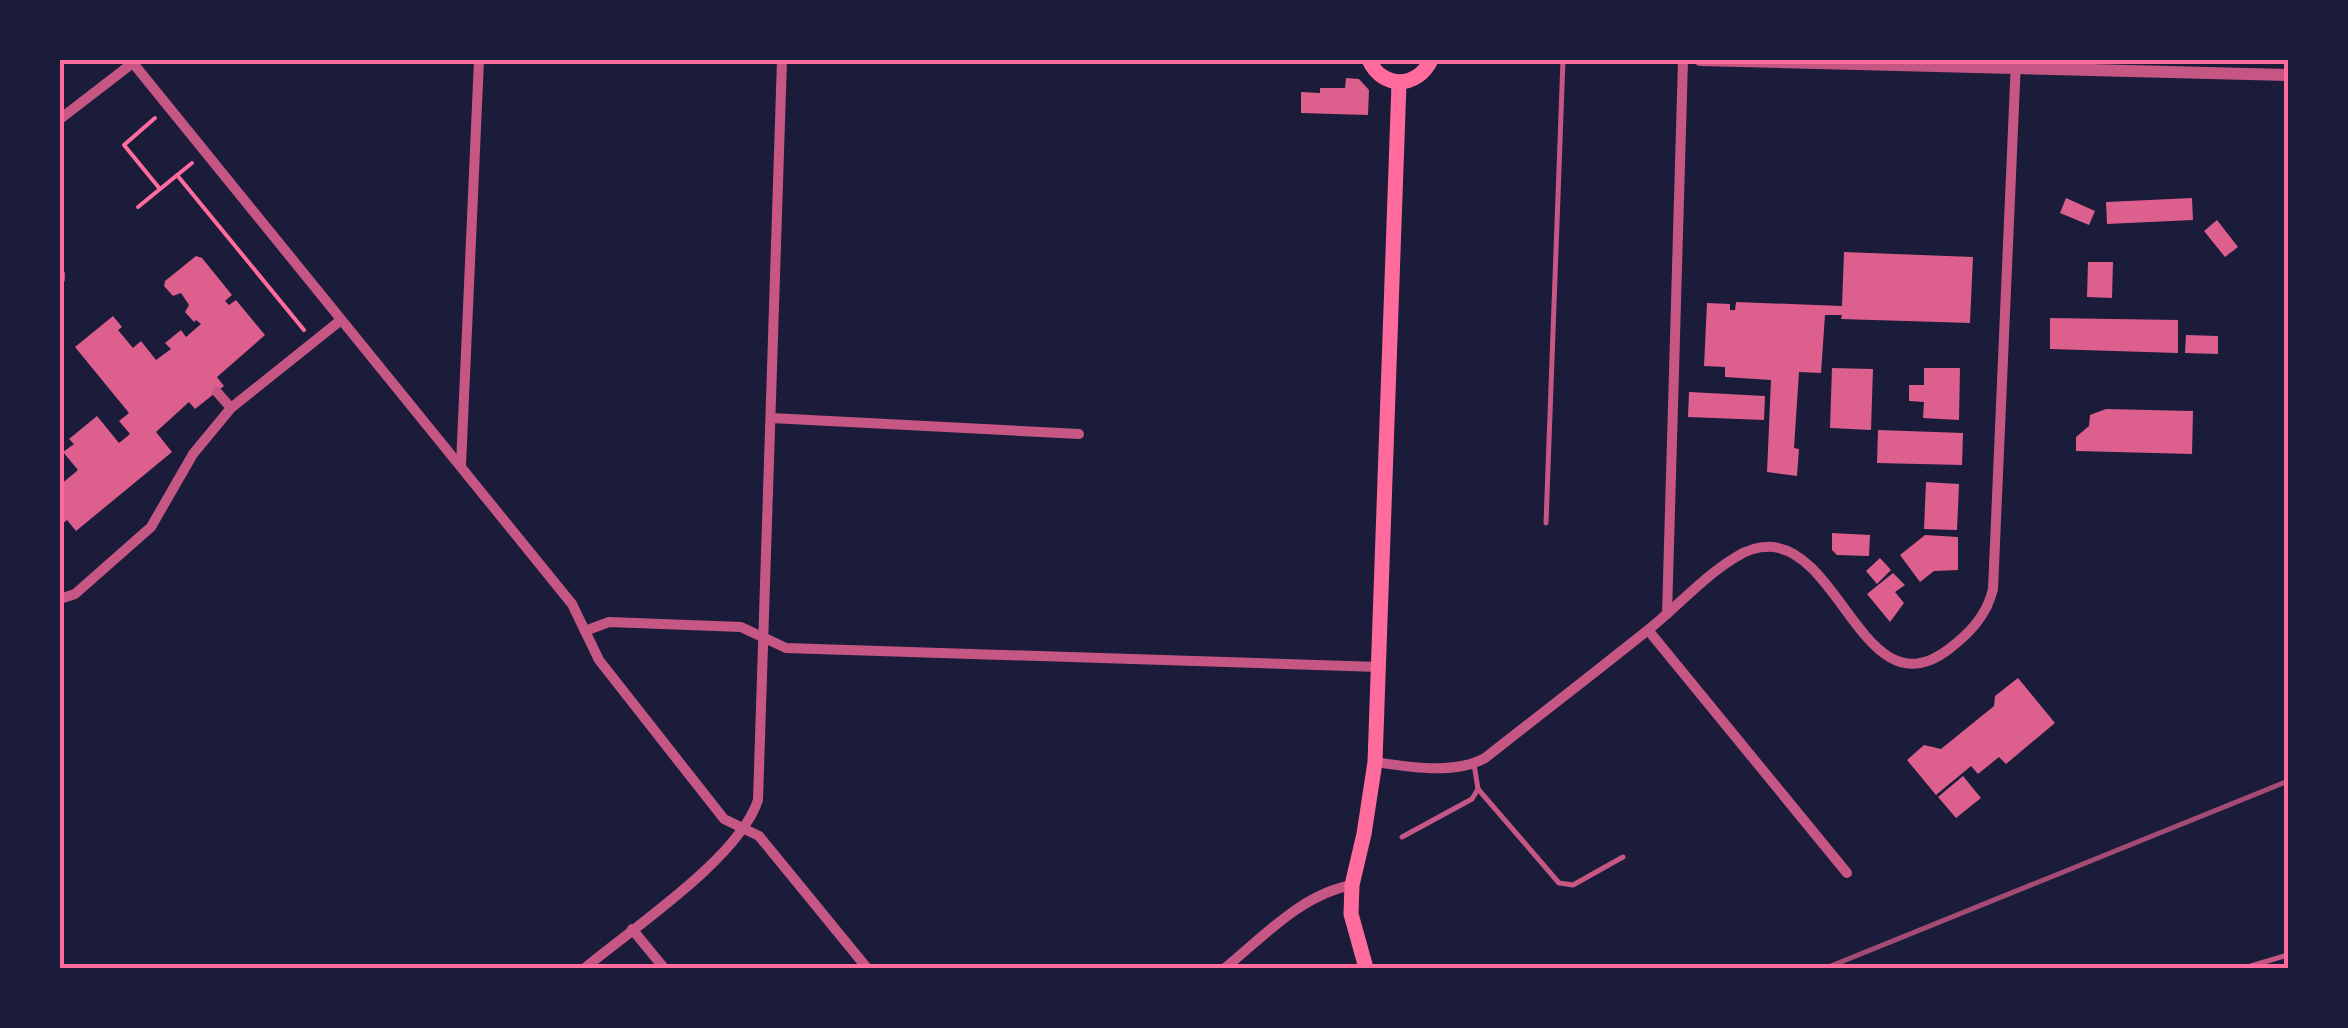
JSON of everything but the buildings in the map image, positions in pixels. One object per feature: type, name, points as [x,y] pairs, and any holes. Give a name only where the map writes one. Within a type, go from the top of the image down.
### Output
[{"type":"main road","points":[[1369,60],[1380,76],[1399,83],[1418,78],[1431,60]]},
{"type":"main road","points":[[1366,968],[1351,914],[1352,885],[1374,762],[1399,83]]},
{"type":"street","points":[[461,465],[479,60]]},
{"type":"street","points":[[584,968],[720,857],[746,828],[758,800],[782,60]]},
{"type":"street","points":[[1667,614],[1683,60]]},
{"type":"street","points":[[1700,60],[2016,64],[2288,75]]},
{"type":"street","points":[[60,119],[135,62],[572,604],[599,660],[724,818],[759,836],[867,968]]},
{"type":"street","points":[[1374,762],[1427,768],[1474,764],[1648,630],[1734,558],[1748,551],[1772,547],[1805,562],[1876,646],[1905,666],[1926,662],[1954,646],[1985,613],[1993,589],[2016,64]]},
{"type":"street","points":[[60,600],[75,594],[151,527],[193,454],[231,408],[341,320]]},
{"type":"street","points":[[217,392],[231,408]]},
{"type":"street","points":[[771,418],[1080,434]]},
{"type":"street","points":[[585,632],[609,622],[741,628],[786,648],[1379,667]]},
{"type":"street","points":[[1648,630],[1847,874]]},
{"type":"street","points":[[1225,968],[1302,905],[1330,889],[1352,885]]},
{"type":"street","points":[[632,929],[664,968]]},
{"type":"lane","points":[[1546,523],[1564,60]]},
{"type":"lane","points":[[1474,764],[1478,789],[1559,883],[1573,885],[1624,857]]},
{"type":"lane","points":[[1402,837],[1472,799],[1478,789]]},
{"type":"lane","points":[[2244,968],[2288,955]]},
{"type":"path","points":[[155,118],[124,144],[160,189],[138,207],[192,163]]},
{"type":"path","points":[[177,175],[314,343]]},
{"type":"railway","points":[[1826,968],[2288,781]]}]
